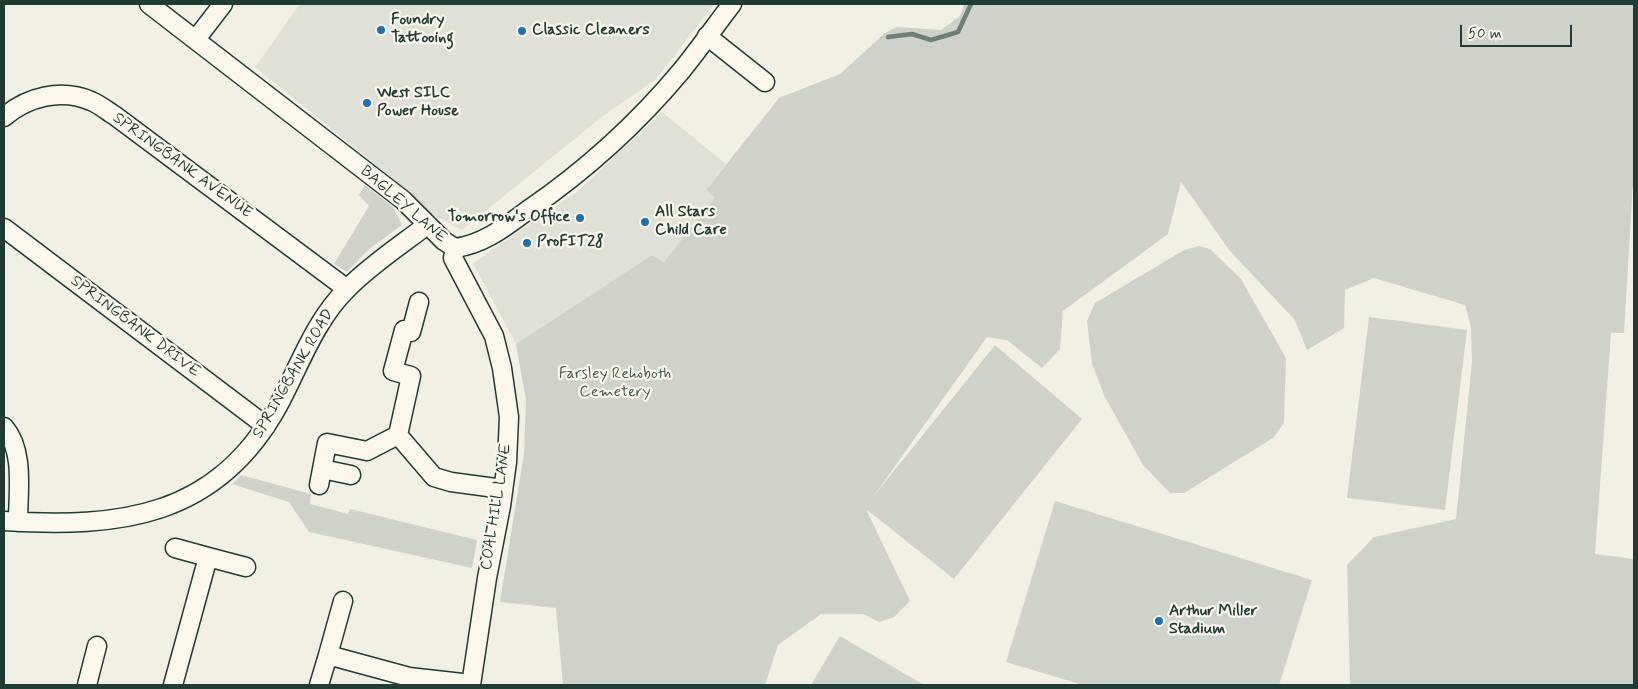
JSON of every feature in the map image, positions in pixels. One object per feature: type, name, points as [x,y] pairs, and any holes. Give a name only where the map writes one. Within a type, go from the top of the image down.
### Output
[{"type":"street","name":"BAGLEY LANE","points":[[149,4],[403,200],[444,241],[455,248],[469,246],[493,235],[556,191],[593,161],[641,116],[682,70],[732,4]]},
{"type":"street","points":[[196,39],[223,4]]},
{"type":"street","points":[[707,36],[765,82]]},
{"type":"street","name":"SPRINGBANK AVENUE","points":[[4,117],[25,102],[35,98],[61,94],[91,101],[114,115],[347,289]]},
{"type":"street","name":"SPRINGBANK ROAD","points":[[11,521],[88,522],[156,512],[191,496],[223,474],[252,444],[266,426],[313,337],[347,289],[427,225]]},
{"type":"street","name":"SPRINGBANK DRIVE","points":[[4,228],[266,426]]},
{"type":"street","name":"COAL HILL LANE","points":[[455,248],[454,258],[494,336],[502,368],[509,417],[503,489],[486,578],[471,685]]},
{"type":"street","points":[[398,435],[411,376],[393,371],[404,330],[411,332],[419,302]]},
{"type":"street","points":[[4,427],[10,434],[16,448],[11,521]]},
{"type":"street","points":[[398,435],[434,477],[451,482],[503,489]]},
{"type":"street","points":[[351,475],[320,477],[327,443],[367,451],[398,435]]},
{"type":"street","points":[[175,548],[246,567]]},
{"type":"street","points":[[173,685],[208,556]]},
{"type":"street","points":[[319,685],[344,601]]},
{"type":"street","points":[[87,685],[97,646]]},
{"type":"street","points":[[328,656],[409,677],[471,685]]},
{"type":"shaded area","points":[[300,4],[714,4],[656,79],[603,116],[462,230],[433,215],[402,186],[255,67]]},
{"type":"shaded area","points":[[662,112],[726,164],[706,190],[716,198],[664,262],[652,255],[516,344],[473,263],[578,191]]},
{"type":"green space","name":"Farsley Rehoboth Cemetery","points":[[964,4],[1634,4],[1634,166],[1624,333],[1611,333],[1595,554],[1634,559],[1634,685],[1350,685],[1347,565],[1374,537],[1456,519],[1472,362],[1471,327],[1465,305],[1374,278],[1345,290],[1344,328],[1307,350],[1295,320],[1230,251],[1181,182],[1168,234],[1063,311],[1060,349],[1042,368],[1007,340],[987,337],[873,497],[995,345],[1082,419],[954,579],[866,509],[910,601],[894,617],[879,622],[863,614],[821,614],[778,645],[765,685],[563,685],[556,608],[500,602],[524,453],[526,400],[516,344],[652,255],[664,262],[715,198],[706,190],[779,98],[840,74],[885,33],[897,27],[941,30],[960,16]]},
{"type":"green space","points":[[365,185],[393,207],[402,225],[369,249],[347,272],[334,264],[369,206],[359,195]]},
{"type":"green space","points":[[1199,246],[1210,249],[1241,279],[1286,358],[1284,423],[1273,438],[1184,493],[1170,493],[1143,465],[1105,397],[1092,364],[1087,321],[1095,303],[1184,250]]},
{"type":"green space","points":[[1369,317],[1467,330],[1445,510],[1347,498]]},
{"type":"green space","points":[[241,475],[311,494],[310,504],[348,514],[350,509],[477,540],[472,568],[309,532],[289,502],[232,484]]},
{"type":"green space","name":"Arthur Miller Stadium","points":[[1055,501],[1312,580],[1279,685],[1083,685],[1006,662]]},
{"type":"green space","points":[[840,636],[924,685],[811,685]]},
{"type":"waterway","points":[[888,37],[912,34],[931,40],[958,32],[971,4]]},
{"type":"place","name":"Foundry Tattooing","points":[[381,30]]},
{"type":"place","name":"Classic Cleaners","points":[[522,31]]},
{"type":"place","name":"West SILC Power House","points":[[367,103]]},
{"type":"place","name":"Tomorrow's Office","points":[[580,218]]},
{"type":"place","name":"All Stars Child Care","points":[[645,222]]},
{"type":"place","name":"ProFIT28","points":[[527,243]]},
{"type":"place","name":"Arthur Miller Stadium","points":[[1159,621]]}]
